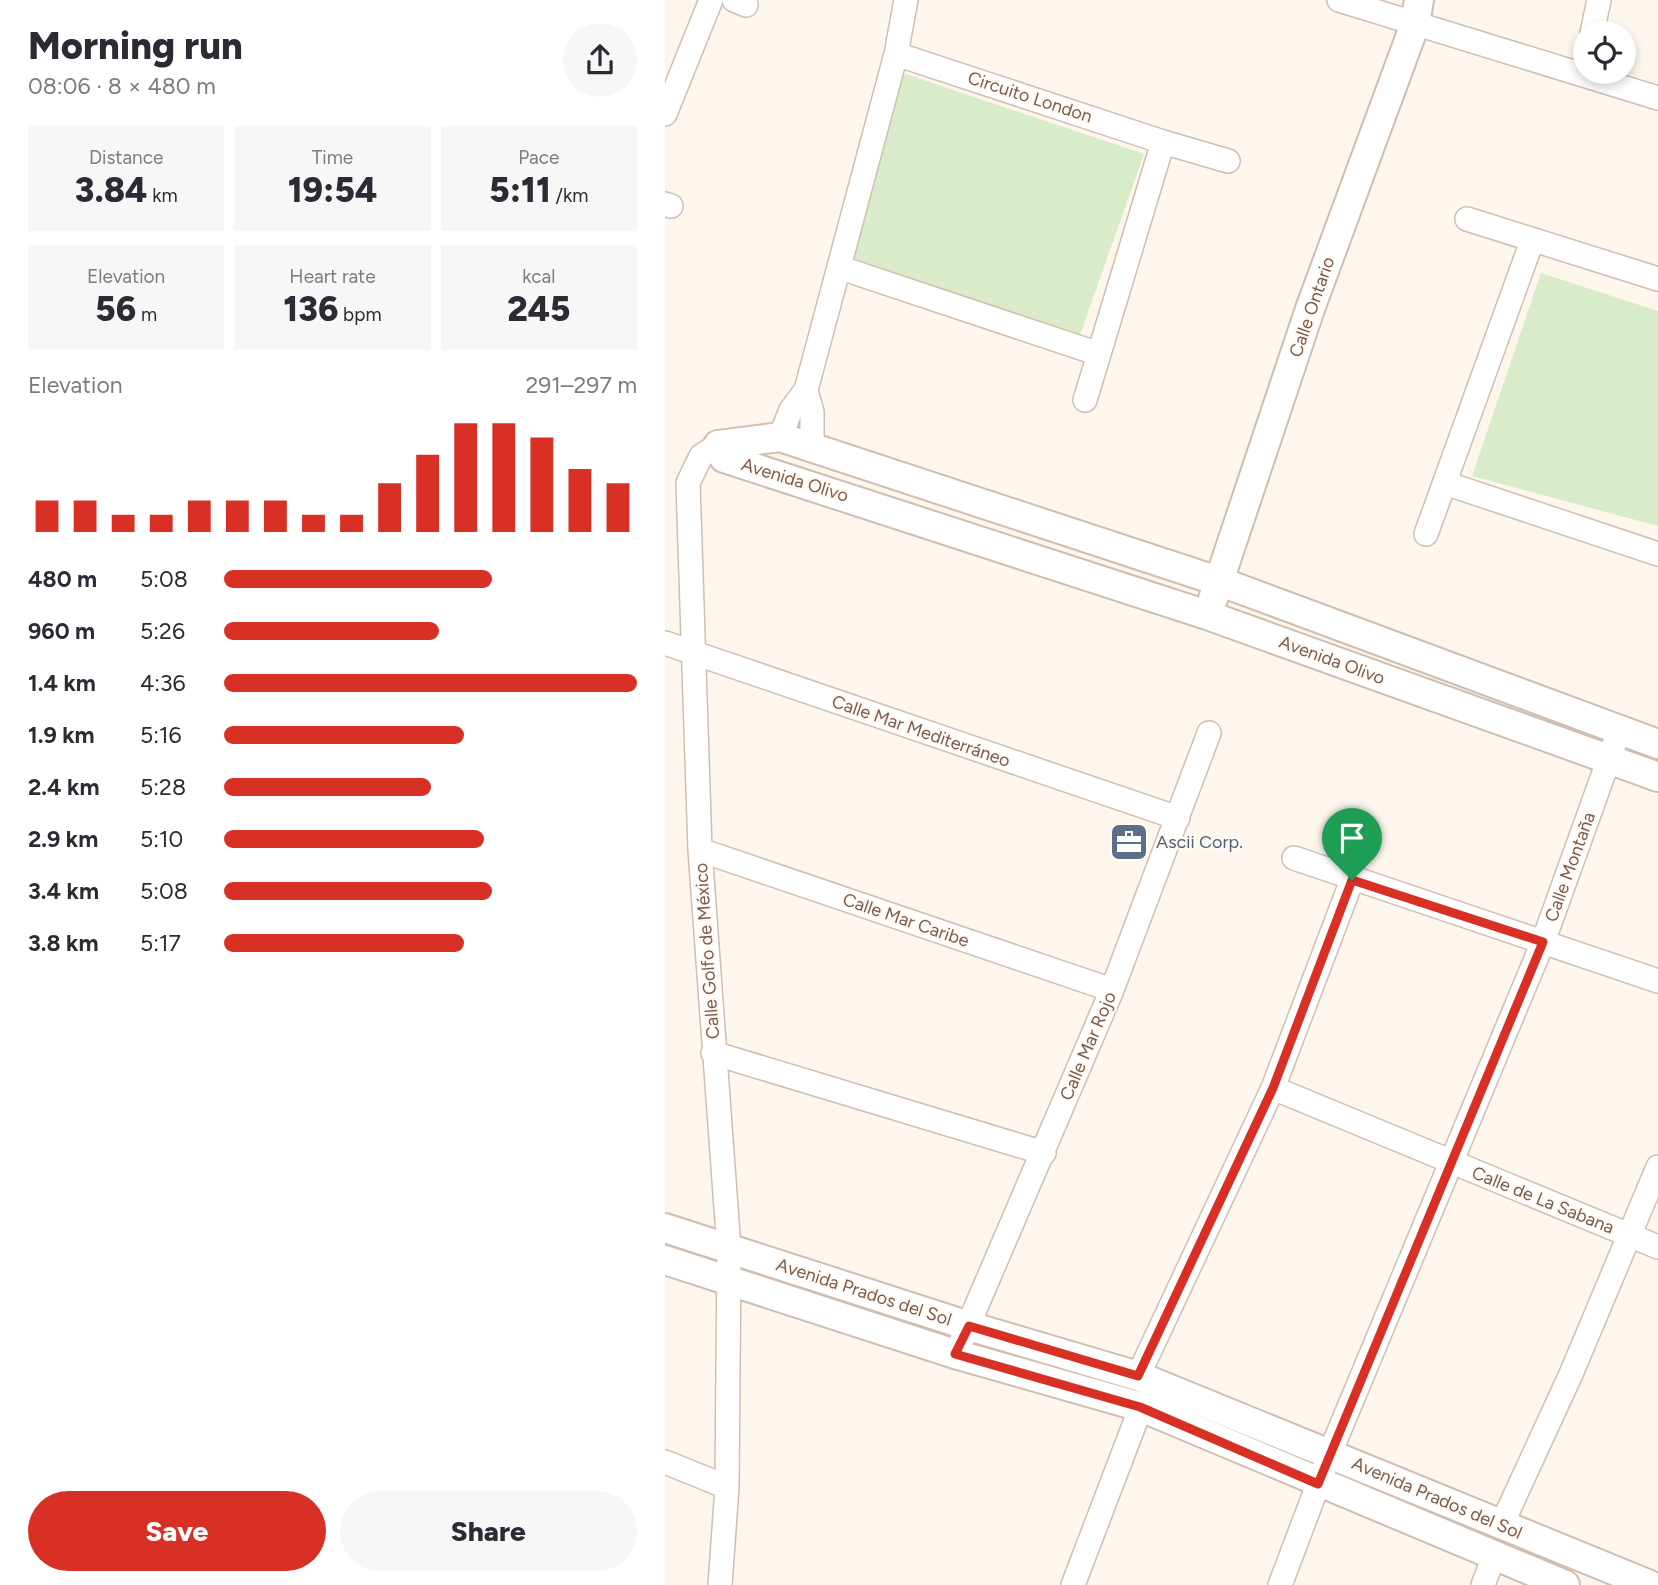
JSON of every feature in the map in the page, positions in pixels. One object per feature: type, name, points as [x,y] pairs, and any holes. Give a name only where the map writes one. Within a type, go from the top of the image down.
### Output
[{"type":"street","points":[[665,114],[711,0]]},
{"type":"street","points":[[767,472],[785,421],[806,390],[841,268],[896,54],[906,0]]},
{"type":"street","points":[[1339,0],[1417,12],[1573,65]]},
{"type":"street","points":[[1595,21],[1599,0]]},
{"type":"street","name":"Calle Ontario","points":[[1207,615],[1221,582],[1310,309],[1417,12]]},
{"type":"street","name":"Circuito London","points":[[896,54],[1228,161]]},
{"type":"street","points":[[1622,84],[1658,98]]},
{"type":"street","points":[[1085,400],[1163,142]]},
{"type":"street","points":[[1467,219],[1658,279]]},
{"type":"street","points":[[1426,534],[1532,241]]},
{"type":"street","points":[[841,268],[1100,354]]},
{"type":"street","points":[[802,482],[812,448],[812,412],[806,390]]},
{"type":"street","name":"Avenida Olivo","points":[[1658,744],[1221,582],[780,437],[718,445],[724,458],[1207,615],[1658,777]]},
{"type":"street","name":"Calle Golfo de México","points":[[718,445],[701,456],[688,483],[700,850],[729,1249],[728,1281]]},
{"type":"street","points":[[1445,483],[1658,554]]},
{"type":"street","name":"Calle Mar Mediterráneo","points":[[665,643],[1178,818]]},
{"type":"street","name":"Calle Montaña","points":[[1280,1585],[1330,1453],[1543,942],[1619,731]]},
{"type":"street","name":"Calle Mar Rojo","points":[[955,1354],[1044,1153],[1112,990],[1209,733]]},
{"type":"street","name":"Calle Mar Caribe","points":[[700,850],[1112,990]]},
{"type":"street","points":[[1294,858],[1352,880],[1658,981]]},
{"type":"street","points":[[1138,1376],[1273,1088],[1352,880]]},
{"type":"street","points":[[713,1053],[1044,1153]]},
{"type":"street","name":"Calle de La Sabana","points":[[1273,1088],[1658,1247]]},
{"type":"street","points":[[1501,1526],[1631,1236],[1658,1167]]},
{"type":"street","name":"Avenida Prados del Sol","points":[[665,1228],[969,1326],[1138,1376],[1650,1585]]},
{"type":"street","name":"Avenida Prados del Sol","points":[[665,1260],[955,1354],[1140,1407],[1318,1484],[1565,1585]]},
{"type":"street","points":[[720,1585],[727,1488],[728,1281]]},
{"type":"street","points":[[1073,1585],[1140,1407]]},
{"type":"street","points":[[665,1462],[727,1488]]},
{"type":"street","points":[[1483,1585],[1494,1556]]},
{"type":"green space","points":[[900,72],[1144,154],[1076,346],[847,269]]},
{"type":"green space","points":[[1541,273],[1658,311],[1658,526],[1472,476]]},
{"type":"place","name":"Ascii Corp.","points":[[1129,842]]},
{"type":"route","points":[[1352,880],[1543,942],[1318,1484],[1140,1407],[955,1354],[969,1326],[1138,1376],[1273,1088],[1352,880]]}]
